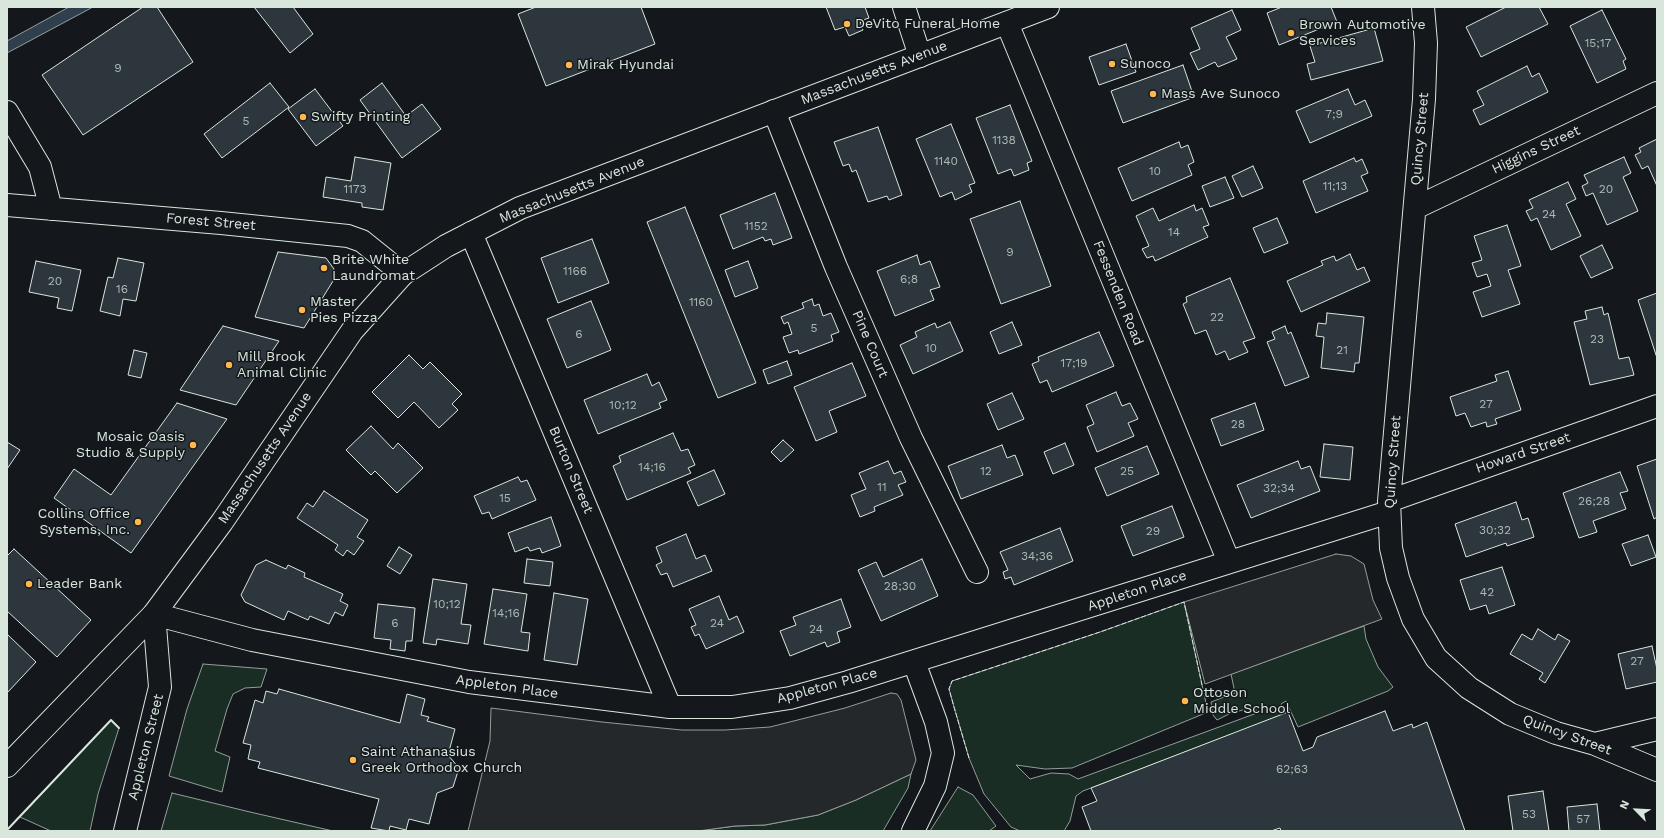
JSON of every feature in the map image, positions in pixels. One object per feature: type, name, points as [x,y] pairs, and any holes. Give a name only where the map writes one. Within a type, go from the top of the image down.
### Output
[{"type":"street","points":[[904,7],[920,56]]},
{"type":"street","name":"Massachusetts Avenue","points":[[7,766],[154,614],[222,522],[352,331],[403,274],[446,246],[520,208],[1048,7]]},
{"type":"street","name":"Quincy Street","points":[[1423,7],[1426,43],[1424,99],[1389,506],[1392,548],[1398,578],[1413,619],[1436,658],[1469,688],[1510,714],[1556,733],[1595,744],[1657,770]]},
{"type":"street","name":"Fessenden Road","points":[[1007,23],[1228,562]]},
{"type":"street","name":"Higgins Street","points":[[1415,208],[1657,93]]},
{"type":"street","name":"Pine Court","points":[[774,111],[836,267],[911,438],[977,572]]},
{"type":"street","points":[[7,112],[40,167],[51,209]]},
{"type":"street","name":"Forest Street","points":[[7,205],[221,223],[348,236],[362,241],[403,274]]},
{"type":"street","name":"Burton Street","points":[[471,234],[670,707]]},
{"type":"street","name":"Howard Street","points":[[1389,506],[1657,406]]},
{"type":"street","name":"Appleton Place","points":[[154,614],[252,640],[469,682],[670,707],[732,707],[790,698],[914,662],[1228,562],[1389,506]]},
{"type":"street","name":"Appleton Street","points":[[125,831],[160,687],[154,614]]},
{"type":"street","points":[[914,662],[936,722],[943,753],[935,786],[914,831]]},
{"type":"street","points":[[1595,744],[1657,729]]},
{"type":"green space","points":[[1184,602],[1208,712],[1072,768],[1045,769],[1016,765],[1030,779],[1051,773],[1069,774],[1078,779],[1257,713],[1255,707],[1231,713],[1217,720],[1213,715],[1211,702],[1235,693],[1231,674],[1364,626],[1366,639],[1378,667],[1393,687],[1388,691],[1298,727],[1286,701],[1281,704],[1284,714],[1083,791],[1076,796],[1070,821],[1064,831],[1020,831],[1011,827],[984,794],[969,758],[949,689],[952,681],[1100,632]]},
{"type":"green space","points":[[203,664],[267,669],[261,687],[245,688],[233,694],[227,709],[215,751],[230,757],[222,792],[169,776],[187,709]]},
{"type":"green space","points":[[111,720],[119,728],[98,794],[90,831],[51,831],[20,817]]},
{"type":"green space","points":[[911,774],[908,788],[883,831],[698,831],[735,826],[765,825],[818,815],[856,800]]},
{"type":"green space","points":[[958,787],[973,795],[996,826],[989,831],[930,831]]},
{"type":"green space","points":[[172,793],[250,812],[333,831],[161,831]]},
{"type":"shaded area","points":[[1336,554],[1351,556],[1364,564],[1373,600],[1382,619],[1205,684],[1184,602]]},
{"type":"shaded area","points":[[891,693],[897,694],[901,700],[916,760],[911,774],[856,800],[818,815],[765,825],[735,826],[698,831],[468,831],[490,741],[491,708],[602,722],[682,730],[725,730],[770,727],[845,708]]},
{"type":"water","points":[[69,7],[93,7],[7,53],[7,41]]},
{"type":"building","points":[[143,7],[157,7],[193,62],[83,135],[42,75]]},
{"type":"building","points":[[254,7],[293,7],[313,34],[290,53]]},
{"type":"building","name":"Mirak Hyundai","points":[[536,7],[641,7],[655,44],[546,86],[518,14]]},
{"type":"building","name":"DeVito Funeral Home","points":[[826,7],[865,7],[869,18],[860,21],[863,30],[849,36],[845,27],[835,30]]},
{"type":"building","name":"Brown Automotive Services","points":[[1282,7],[1331,7],[1337,22],[1279,45],[1267,13]]},
{"type":"building","points":[[1506,7],[1539,7],[1548,24],[1481,57],[1466,27]]},
{"type":"building","points":[[1232,10],[1241,30],[1226,37],[1237,59],[1218,67],[1215,62],[1198,70],[1190,53],[1200,49],[1191,28]]},
{"type":"building","points":[[1602,10],[1626,59],[1623,61],[1626,69],[1597,83],[1570,26]]},
{"type":"building","points":[[1374,28],[1383,61],[1311,80],[1307,64],[1315,62],[1310,46]]},
{"type":"building","name":"Sunoco","points":[[1126,44],[1136,72],[1099,85],[1089,57]]},
{"type":"building","name":"Mass Ave Sunoco","points":[[1183,65],[1194,97],[1123,123],[1111,91]]},
{"type":"building","points":[[1527,66],[1532,77],[1539,73],[1548,92],[1480,125],[1473,110],[1484,105],[1477,91]]},
{"type":"building","points":[[270,83],[289,107],[222,158],[204,134]]},
{"type":"building","points":[[382,83],[406,116],[422,104],[441,129],[402,158],[360,100]]},
{"type":"building","points":[[315,89],[343,126],[316,146],[288,109]]},
{"type":"building","points":[[1348,89],[1355,105],[1365,100],[1372,116],[1310,143],[1296,111]]},
{"type":"building","points":[[1010,105],[1032,161],[1027,163],[1029,170],[1014,176],[1011,169],[998,174],[976,118]]},
{"type":"building","points":[[951,124],[975,183],[969,185],[972,192],[955,200],[952,192],[940,197],[916,139]]},
{"type":"building","points":[[878,127],[902,195],[889,200],[887,196],[868,202],[856,170],[852,172],[849,164],[843,166],[834,142]]},
{"type":"building","points":[[1657,139],[1657,186],[1648,166],[1642,169],[1635,155],[1641,152],[1639,148]]},
{"type":"building","points":[[1179,142],[1181,148],[1188,145],[1194,162],[1188,165],[1192,175],[1132,201],[1118,168]]},
{"type":"building","points":[[355,157],[391,163],[383,210],[362,207],[362,203],[323,197],[326,177],[351,181]]},
{"type":"building","points":[[1624,157],[1631,173],[1623,177],[1638,211],[1607,225],[1593,193],[1586,196],[1582,186],[1588,183],[1584,175]]},
{"type":"building","points":[[1354,158],[1356,162],[1362,159],[1368,173],[1361,176],[1368,191],[1316,213],[1303,181]]},
{"type":"building","points":[[1253,166],[1263,188],[1242,197],[1232,176]]},
{"type":"building","points":[[1225,177],[1234,198],[1210,207],[1202,186]]},
{"type":"building","points":[[1568,182],[1576,199],[1566,204],[1581,236],[1551,250],[1537,218],[1531,221],[1526,211],[1533,208],[1529,200]]},
{"type":"building","points":[[775,193],[792,238],[773,245],[771,239],[765,241],[763,237],[733,249],[720,215]]},
{"type":"building","points":[[1020,201],[1051,286],[1001,304],[970,219]]},
{"type":"building","points":[[1194,205],[1196,211],[1202,208],[1209,225],[1203,227],[1208,237],[1155,261],[1153,256],[1147,258],[1142,249],[1149,246],[1136,216],[1153,208],[1159,221]]},
{"type":"building","points":[[685,207],[756,383],[718,398],[647,222]]},
{"type":"building","points":[[1277,218],[1288,243],[1264,253],[1253,228]]},
{"type":"building","points":[[1507,225],[1521,266],[1508,270],[1520,304],[1482,317],[1473,292],[1491,286],[1487,274],[1477,277],[1472,263],[1482,260],[1474,236]]},
{"type":"building","points":[[592,239],[609,283],[558,303],[541,258]]},
{"type":"building","points":[[1602,245],[1613,268],[1591,278],[1580,256]]},
{"type":"building","points":[[278,252],[326,258],[334,269],[333,281],[304,328],[255,317]]},
{"type":"building","points":[[1350,254],[1357,270],[1364,267],[1370,281],[1301,312],[1287,281],[1323,265],[1321,261],[1334,256],[1336,261]]},
{"type":"building","points":[[917,255],[920,265],[930,261],[940,287],[930,290],[934,300],[895,316],[877,271]]},
{"type":"building","points":[[118,258],[144,263],[136,301],[123,299],[120,316],[100,311],[108,277],[113,278]]},
{"type":"building","points":[[36,261],[81,270],[72,311],[57,308],[59,298],[29,292]]},
{"type":"building","points":[[748,261],[758,288],[735,297],[725,270]]},
{"type":"building","points":[[1230,278],[1255,338],[1243,342],[1248,352],[1229,360],[1225,351],[1216,355],[1206,330],[1195,334],[1183,304],[1187,302],[1186,297]]},
{"type":"building","points":[[1657,293],[1657,358],[1638,300]]},
{"type":"building","points":[[812,299],[814,306],[819,304],[823,316],[831,313],[839,332],[831,335],[833,341],[799,354],[798,350],[789,353],[783,337],[792,334],[788,322],[784,324],[781,317],[804,308],[802,303]]},
{"type":"building","points":[[591,301],[611,350],[567,368],[547,319]]},
{"type":"building","points":[[1602,307],[1604,315],[1608,313],[1619,359],[1629,357],[1634,375],[1590,385],[1574,322],[1587,319],[1585,311]]},
{"type":"building","points":[[1327,313],[1364,317],[1359,363],[1355,363],[1354,372],[1321,368],[1324,337],[1316,336],[1318,323],[1326,324]]},
{"type":"building","points":[[950,322],[963,351],[913,374],[900,345],[917,337],[915,332],[935,323],[937,328]]},
{"type":"building","points":[[1012,322],[1022,345],[999,354],[990,332]]},
{"type":"building","name":"Mill Brook Animal Clinic","points":[[223,326],[279,341],[236,405],[180,390]]},
{"type":"building","points":[[1285,326],[1288,334],[1291,332],[1309,377],[1285,386],[1267,342],[1275,339],[1272,332]]},
{"type":"building","points":[[1099,332],[1114,366],[1052,392],[1047,380],[1040,383],[1032,364],[1039,361],[1038,357]]},
{"type":"building","points":[[134,350],[147,353],[141,378],[128,375]]},
{"type":"building","points":[[409,355],[423,369],[430,362],[462,394],[452,404],[458,410],[439,428],[414,402],[398,418],[372,392]]},
{"type":"building","points":[[787,361],[792,375],[768,384],[763,370]]},
{"type":"building","points":[[852,363],[866,396],[829,411],[837,432],[816,441],[794,387]]},
{"type":"building","points":[[1508,371],[1521,410],[1495,419],[1497,424],[1487,427],[1486,422],[1471,427],[1465,413],[1456,416],[1450,397],[1497,381],[1495,375]]},
{"type":"building","points":[[647,374],[652,386],[659,382],[667,400],[659,403],[661,408],[598,434],[584,400]]},
{"type":"building","points":[[1116,392],[1122,406],[1130,403],[1138,419],[1128,423],[1134,436],[1097,452],[1087,427],[1094,424],[1086,405]]},
{"type":"building","points":[[1012,393],[1024,419],[998,430],[987,404]]},
{"type":"building","points":[[177,403],[227,419],[131,553],[54,498],[74,469],[111,495]]},
{"type":"building","points":[[1255,403],[1264,430],[1221,446],[1211,419]]},
{"type":"building","points":[[371,426],[393,449],[398,443],[423,468],[397,493],[375,471],[371,475],[346,450]]},
{"type":"building","points":[[673,433],[681,451],[688,449],[695,465],[688,468],[691,473],[627,500],[613,466],[621,462],[619,456]]},
{"type":"building","points":[[783,440],[794,450],[781,462],[771,452]]},
{"type":"building","points":[[7,442],[20,450],[7,469]]},
{"type":"building","points":[[1065,443],[1074,465],[1053,474],[1044,452]]},
{"type":"building","points":[[1324,444],[1353,447],[1350,480],[1320,477]]},
{"type":"building","points":[[1002,445],[1007,458],[1015,455],[1023,475],[961,499],[948,466]]},
{"type":"building","points":[[1147,446],[1159,474],[1107,496],[1095,468]]},
{"type":"building","points":[[1657,459],[1657,517],[1654,519],[1637,466]]},
{"type":"building","points":[[888,461],[894,474],[901,471],[906,482],[898,485],[903,495],[874,507],[875,511],[860,517],[851,495],[866,489],[859,473]]},
{"type":"building","points":[[1298,461],[1301,469],[1310,466],[1320,491],[1251,518],[1237,485]]},
{"type":"building","points":[[714,470],[725,494],[698,506],[687,482]]},
{"type":"building","points":[[1620,472],[1628,491],[1620,493],[1626,509],[1593,521],[1597,532],[1579,538],[1563,493]]},
{"type":"building","points":[[518,477],[521,482],[527,480],[536,500],[492,519],[489,512],[482,514],[474,496]]},
{"type":"building","points":[[324,491],[368,520],[357,537],[364,541],[354,555],[347,550],[343,556],[335,550],[338,545],[297,518],[307,503],[313,507]]},
{"type":"building","points":[[1516,502],[1522,520],[1528,518],[1534,537],[1507,546],[1506,543],[1466,557],[1455,524]]},
{"type":"building","points":[[1172,506],[1184,537],[1133,556],[1121,526]]},
{"type":"building","points":[[551,517],[561,546],[542,553],[540,548],[530,551],[528,547],[515,552],[508,533]]},
{"type":"building","points":[[1060,528],[1073,561],[1014,585],[1011,577],[1005,579],[1003,572],[1008,570],[1000,552]]},
{"type":"building","points":[[686,534],[696,559],[705,555],[712,571],[673,587],[667,573],[661,575],[656,565],[662,562],[656,547]]},
{"type":"building","points":[[1648,535],[1656,557],[1631,566],[1622,544]]},
{"type":"building","points":[[399,547],[412,555],[400,574],[387,566]]},
{"type":"building","name":"Leader Bank","points":[[14,549],[91,620],[57,657],[7,611],[7,556]]},
{"type":"building","points":[[527,559],[553,562],[550,586],[524,583]]},
{"type":"building","points":[[922,559],[938,596],[881,621],[858,570],[876,562],[883,577]]},
{"type":"building","points":[[266,560],[286,569],[288,565],[305,573],[304,577],[343,594],[340,601],[348,605],[343,616],[335,612],[329,624],[310,616],[308,620],[288,611],[284,620],[245,602],[241,595],[256,565]]},
{"type":"building","points":[[1502,567],[1515,605],[1489,614],[1486,605],[1470,610],[1460,580]]},
{"type":"building","points":[[433,579],[467,584],[461,624],[471,625],[468,644],[437,639],[436,645],[423,643]]},
{"type":"building","points":[[493,589],[527,594],[521,632],[530,633],[528,651],[484,644]]},
{"type":"building","points":[[554,593],[588,599],[577,665],[544,660]]},
{"type":"building","points":[[719,596],[729,620],[737,616],[744,632],[706,649],[699,634],[695,636],[691,627],[696,625],[689,609]]},
{"type":"building","points":[[841,599],[851,627],[837,632],[840,642],[827,647],[825,642],[790,656],[780,631],[796,625],[793,617]]},
{"type":"building","points":[[378,604],[415,608],[412,641],[406,641],[405,651],[390,649],[391,640],[374,638]]},
{"type":"building","points":[[1538,629],[1555,640],[1558,634],[1570,641],[1545,683],[1539,679],[1543,673],[1510,654],[1522,634],[1532,640]]},
{"type":"building","points":[[7,634],[36,662],[7,693]]},
{"type":"building","points":[[1652,646],[1657,669],[1657,682],[1626,689],[1618,654]]},
{"type":"building","name":"Saint Athanasius Greek Orthodox Church","points":[[279,689],[400,723],[407,694],[425,699],[421,715],[429,717],[427,721],[455,729],[448,755],[459,768],[453,787],[437,793],[429,824],[409,819],[406,830],[390,826],[389,831],[371,828],[379,799],[258,768],[260,762],[248,759],[251,745],[243,743],[255,700],[263,703],[266,691],[277,694]]},
{"type":"building","points":[[1385,711],[1393,731],[1412,724],[1413,728],[1427,722],[1465,831],[1281,831],[1280,828],[1271,831],[1091,831],[1082,807],[1097,801],[1091,788],[1288,712],[1303,751],[1313,747],[1317,737]]},
{"type":"building","points":[[1543,791],[1549,831],[1513,831],[1508,796]]},
{"type":"building","points":[[1597,804],[1600,831],[1569,831],[1567,807]]},
{"type":"fence","points":[[969,758],[949,689],[952,681],[1100,632],[1184,602],[1202,685]]},
{"type":"wall","points":[[7,830],[111,720],[119,728]]},
{"type":"place","name":"DeVito Funeral Home","points":[[847,24]]},
{"type":"place","name":"Brown Automotive Services","points":[[1291,33]]},
{"type":"place","name":"Sunoco","points":[[1112,64]]},
{"type":"place","name":"Mirak Hyundai","points":[[569,65]]},
{"type":"place","name":"Mass Ave Sunoco","points":[[1153,94]]},
{"type":"place","name":"Swifty Printing","points":[[303,117]]},
{"type":"place","name":"Brite White Laundromat","points":[[324,268]]},
{"type":"place","name":"Master Pies Pizza","points":[[302,310]]},
{"type":"place","name":"Mill Brook Animal Clinic","points":[[229,365]]},
{"type":"place","name":"Mosaic Oasis Studio & Supply","points":[[193,445]]},
{"type":"place","name":"Collins Office Systems, Inc.","points":[[138,522]]},
{"type":"place","name":"Leader Bank","points":[[29,584]]},
{"type":"place","name":"Ottoson Middle School","points":[[1185,701]]},
{"type":"place","name":"Saint Athanasius Greek Orthodox Church","points":[[353,760]]}]
